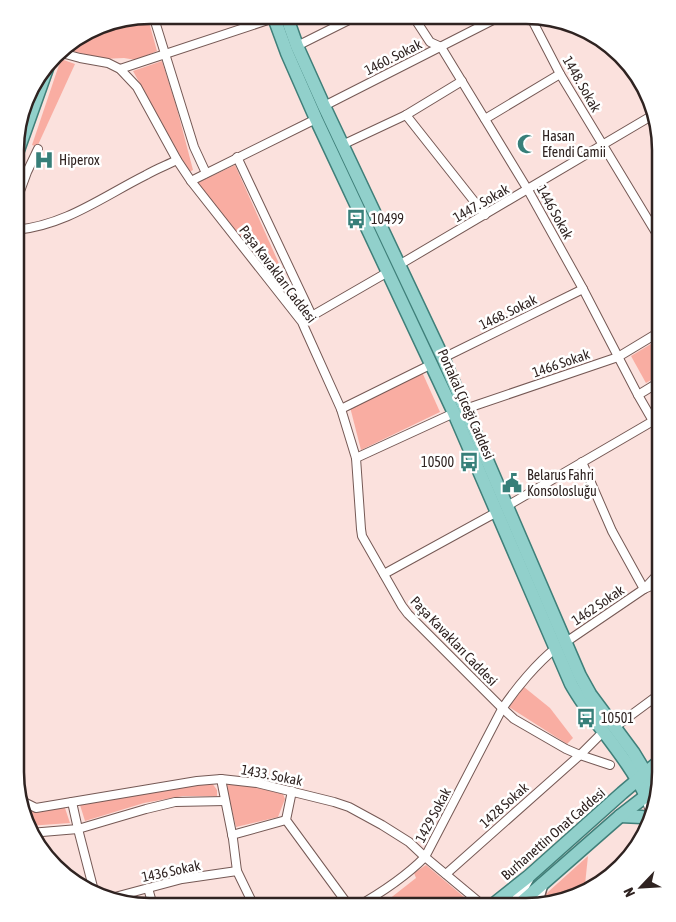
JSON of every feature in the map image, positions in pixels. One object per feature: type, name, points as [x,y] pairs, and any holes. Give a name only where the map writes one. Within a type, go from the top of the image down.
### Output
[{"type":"main road","name":"Portakal Çiceği Caddesi","points":[[280,24],[287,53],[316,119],[393,268],[437,361],[561,645],[609,729],[629,757],[640,778],[651,788]]},
{"type":"main road","name":"Portakal Çiceği Caddesi","points":[[283,24],[296,46],[342,145],[393,268]]},
{"type":"main road","points":[[26,128],[40,89]]},
{"type":"main road","points":[[622,793],[628,774],[629,757],[652,759]]},
{"type":"main road","name":"Burhanettin Onat Caddesi","points":[[501,898],[652,768]]},
{"type":"main road","points":[[527,898],[620,816],[651,793]]},
{"type":"main road","points":[[620,816],[644,818]]},
{"type":"main road","points":[[518,898],[529,876]]},
{"type":"main road","points":[[538,898],[542,884]]},
{"type":"street","points":[[156,24],[194,147],[206,173]]},
{"type":"street","points":[[120,69],[254,24]]},
{"type":"street","points":[[296,46],[341,24]]},
{"type":"street","name":"1446 Sokak","points":[[418,24],[430,42],[441,47],[528,190],[652,419]]},
{"type":"street","name":"1460. Sokak","points":[[324,106],[486,24]]},
{"type":"street","name":"1448. Sokak","points":[[534,24],[560,74],[652,226]]},
{"type":"street","name":"Paşa Kavakları Caddesi","points":[[68,55],[108,63],[120,69],[137,87],[177,160],[191,181],[302,322],[341,409],[356,458],[362,536],[408,614],[514,719],[566,749],[610,765]]},
{"type":"street","points":[[485,119],[560,74]]},
{"type":"street","points":[[342,145],[406,115],[462,81]]},
{"type":"street","points":[[406,115],[484,215]]},
{"type":"street","name":"1447. Sokak","points":[[302,322],[648,118]]},
{"type":"street","points":[[191,181],[316,119]]},
{"type":"street","points":[[24,180],[38,149]]},
{"type":"street","points":[[237,157],[312,316]]},
{"type":"street","points":[[24,229],[36,228],[61,220],[146,174],[177,160]]},
{"type":"street","name":"1468. Sokak","points":[[341,409],[583,289]]},
{"type":"street","name":"1466 Sokak","points":[[356,458],[460,411],[618,357],[652,337]]},
{"type":"street","points":[[638,395],[652,386]]},
{"type":"street","points":[[384,574],[502,509],[652,422]]},
{"type":"street","points":[[582,462],[612,531],[644,589]]},
{"type":"street","name":"1462 Sokak","points":[[644,589],[652,580]]},
{"type":"street","name":"1462 Sokak","points":[[502,709],[510,697],[546,656],[644,589],[652,586]]},
{"type":"street","name":"1428 Sokak","points":[[446,874],[609,729],[652,699]]},
{"type":"street","name":"1429 Sokak","points":[[370,898],[413,869],[425,858],[502,709]]},
{"type":"street","points":[[220,779],[232,835],[237,871],[250,898]]},
{"type":"street","name":"1433. Sokak","points":[[28,805],[36,808],[197,781],[220,779],[257,783],[349,807],[409,842],[425,858],[474,898]]},
{"type":"street","points":[[292,791],[286,820],[343,898]]},
{"type":"street","points":[[39,832],[78,829],[175,802],[225,801]]},
{"type":"street","points":[[72,802],[92,884]]},
{"type":"street","points":[[232,835],[286,820]]},
{"type":"street","name":"1436 Sokak","points":[[122,895],[182,879],[237,871]]},
{"type":"street","points":[[148,888],[150,898]]},
{"type":"shaded area","points":[[150,24],[157,51],[136,60],[124,58],[103,59],[72,51],[101,33],[125,26]]},
{"type":"shaded area","points":[[62,60],[75,64],[37,147],[32,145],[60,62]]},
{"type":"shaded area","points":[[162,61],[193,170],[189,172],[133,71]]},
{"type":"shaded area","points":[[235,165],[301,313],[217,211],[197,183]]},
{"type":"shaded area","points":[[652,343],[652,379],[646,383],[631,356]]},
{"type":"shaded area","points":[[422,372],[440,412],[361,450],[350,407]]},
{"type":"shaded area","points":[[524,687],[550,708],[573,738],[567,744],[509,707]]},
{"type":"shaded area","points":[[202,781],[212,783],[217,790],[217,796],[183,796],[144,803],[85,821],[80,805]]},
{"type":"shaded area","points":[[235,782],[283,794],[285,799],[278,817],[236,827],[227,783]]},
{"type":"shaded area","points":[[64,805],[70,823],[36,825],[30,810]]},
{"type":"shaded area","points":[[588,856],[585,883],[567,892],[544,897]]},
{"type":"shaded area","points":[[426,865],[465,898],[390,898],[416,878],[414,873]]},
{"type":"place","name":"Hasan Efendi Camii","points":[[527,144]]},
{"type":"place","name":"Hiperox","points":[[44,160]]},
{"type":"place","name":"10499","points":[[356,219]]},
{"type":"place","name":"10500","points":[[469,462]]},
{"type":"place","name":"Belarus Fahri Konsolosluğu","points":[[512,483]]},
{"type":"place","name":"10501","points":[[586,718]]}]
